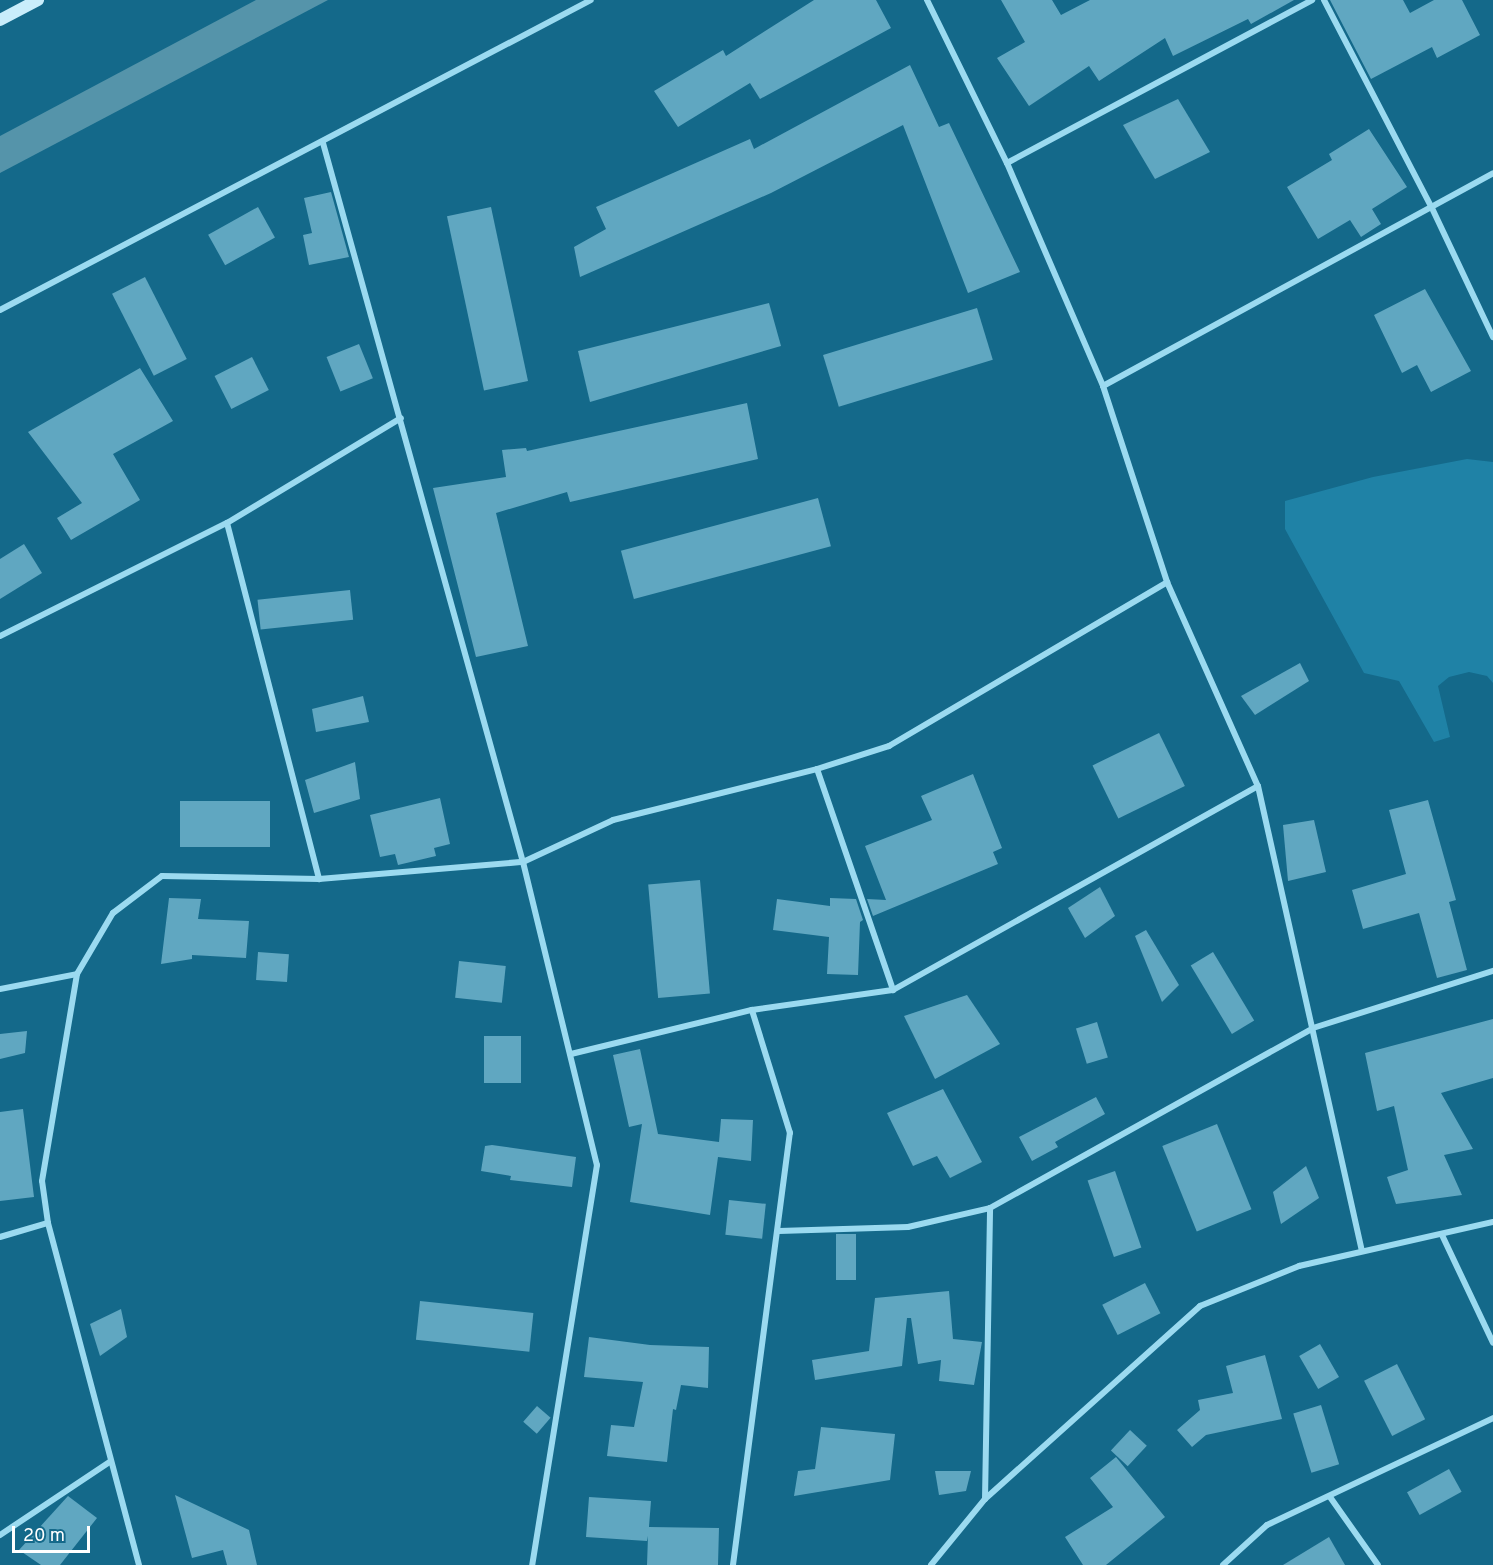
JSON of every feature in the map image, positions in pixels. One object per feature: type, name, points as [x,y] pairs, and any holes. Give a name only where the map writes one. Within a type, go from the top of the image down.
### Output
[{"type":"street","points":[[0,20],[38,0]]},
{"type":"street","points":[[0,310],[323,143],[591,0]]},
{"type":"street","points":[[927,0],[1007,163],[1103,386],[1167,582],[1258,786],[1362,1251]]},
{"type":"street","points":[[1007,163],[1312,0]]},
{"type":"street","points":[[1324,0],[1431,206],[1493,337]]},
{"type":"street","points":[[323,143],[523,862],[597,1165],[532,1565]]},
{"type":"street","points":[[1103,386],[1493,173]]},
{"type":"street","points":[[0,636],[227,523],[401,418]]},
{"type":"street","points":[[227,523],[319,879]]},
{"type":"street","points":[[140,1565],[48,1223],[42,1181],[77,974],[113,913],[162,876],[319,879],[523,862],[613,820],[817,769],[889,746],[1167,582]]},
{"type":"street","points":[[817,769],[893,990]]},
{"type":"street","points":[[571,1054],[752,1010],[893,990],[1258,786]]},
{"type":"street","points":[[779,1231],[908,1227],[990,1208],[1313,1028],[1493,971]]},
{"type":"street","points":[[0,989],[77,974]]},
{"type":"street","points":[[733,1565],[779,1231],[790,1133],[752,1010]]},
{"type":"street","points":[[985,1499],[990,1208]]},
{"type":"street","points":[[934,1564],[985,1499],[1200,1306],[1299,1266],[1493,1222]]},
{"type":"street","points":[[0,1237],[48,1223]]},
{"type":"street","points":[[1442,1235],[1493,1342]]},
{"type":"street","points":[[1223,1565],[1268,1525],[1493,1418]]},
{"type":"street","points":[[0,1535],[111,1461]]},
{"type":"street","points":[[1330,1497],[1377,1565]]},
{"type":"shaded area","points":[[256,0],[328,0],[0,173],[0,136]]},
{"type":"shaded area","points":[[1467,459],[1493,462],[1493,683],[1487,676],[1469,672],[1449,677],[1438,686],[1450,737],[1434,742],[1399,681],[1364,673],[1285,529],[1285,501],[1373,477]]},
{"type":"building","points":[[814,0],[876,0],[891,28],[760,99],[750,83],[678,127],[654,91],[723,50],[726,56]]},
{"type":"building","points":[[1001,0],[1052,0],[1061,15],[1090,0],[1294,0],[1251,24],[1248,19],[1173,56],[1165,38],[1099,81],[1089,66],[1029,106],[997,58],[1025,42]]},
{"type":"building","points":[[1330,0],[1403,0],[1410,13],[1434,0],[1462,0],[1480,35],[1437,58],[1432,47],[1371,79]]},
{"type":"building","points":[[910,65],[939,127],[949,123],[1020,272],[968,293],[903,125],[771,193],[580,277],[574,247],[606,229],[596,207],[750,139],[754,149]]},
{"type":"building","points":[[1178,99],[1210,152],[1155,179],[1123,125]]},
{"type":"building","points":[[1369,129],[1407,187],[1372,209],[1381,224],[1361,237],[1350,220],[1318,239],[1287,187],[1332,160],[1329,154]]},
{"type":"building","points":[[331,192],[349,257],[309,265],[303,235],[312,233],[304,198]]},
{"type":"building","points":[[258,207],[275,238],[225,265],[208,235]]},
{"type":"building","points":[[491,207],[528,381],[484,390],[447,216]]},
{"type":"building","points":[[145,277],[187,359],[154,376],[112,294]]},
{"type":"building","points":[[1425,289],[1471,371],[1431,392],[1417,365],[1402,373],[1374,315]]},
{"type":"building","points":[[769,303],[781,346],[590,402],[578,351]]},
{"type":"building","points":[[977,308],[993,360],[839,407],[823,355]]},
{"type":"building","points":[[359,344],[373,378],[340,391],[327,357]]},
{"type":"building","points":[[252,357],[269,390],[231,409],[215,376]]},
{"type":"building","points":[[140,368],[173,421],[113,454],[140,500],[71,540],[57,518],[82,503],[28,432]]},
{"type":"building","points":[[747,403],[758,459],[570,502],[567,492],[496,513],[528,646],[476,657],[433,488],[506,477],[502,450],[526,448],[527,451]]},
{"type":"building","points":[[818,498],[831,546],[634,599],[621,551]]},
{"type":"building","points":[[24,544],[42,573],[0,599],[0,559]]},
{"type":"building","points":[[350,590],[353,620],[261,630],[258,600]]},
{"type":"building","points":[[1300,663],[1309,681],[1255,715],[1241,696]]},
{"type":"building","points":[[363,696],[369,722],[316,732],[312,709]]},
{"type":"building","points":[[1159,733],[1185,786],[1118,818],[1092,765]]},
{"type":"building","points":[[355,762],[360,799],[314,813],[305,780]]},
{"type":"building","points":[[973,774],[1002,848],[993,852],[998,864],[873,916],[867,899],[886,900],[865,846],[932,820],[921,796]]},
{"type":"building","points":[[440,798],[450,844],[434,848],[436,856],[398,865],[395,854],[380,857],[370,815]]},
{"type":"building","points":[[1428,800],[1456,900],[1449,902],[1467,970],[1437,978],[1419,913],[1363,929],[1352,890],[1406,874],[1389,810]]},
{"type":"building","points":[[180,801],[270,801],[270,847],[180,847]]},
{"type":"building","points":[[1314,820],[1326,872],[1288,881],[1283,825]]},
{"type":"building","points":[[700,880],[710,994],[658,998],[648,885]]},
{"type":"building","points":[[1100,887],[1115,916],[1085,938],[1068,908]]},
{"type":"building","points":[[169,898],[201,899],[198,919],[249,921],[246,958],[192,955],[192,959],[161,964]]},
{"type":"building","points":[[830,898],[856,899],[863,920],[860,922],[858,975],[827,974],[829,937],[773,930],[777,899],[830,906]]},
{"type":"building","points":[[1146,930],[1179,985],[1162,1002],[1135,936]]},
{"type":"building","points":[[258,952],[289,954],[287,982],[256,980]]},
{"type":"building","points":[[1213,952],[1254,1021],[1232,1034],[1191,965]]},
{"type":"building","points":[[459,961],[506,966],[502,1003],[455,998]]},
{"type":"building","points":[[967,995],[1000,1044],[935,1079],[904,1016]]},
{"type":"building","points":[[1493,1019],[1493,1078],[1441,1093],[1473,1149],[1444,1155],[1462,1195],[1396,1204],[1387,1177],[1408,1170],[1394,1106],[1377,1111],[1365,1053]]},
{"type":"building","points":[[1097,1022],[1108,1057],[1087,1064],[1076,1028]]},
{"type":"building","points":[[27,1031],[25,1053],[0,1059],[0,1034]]},
{"type":"building","points":[[484,1036],[521,1036],[521,1083],[484,1083]]},
{"type":"building","points":[[640,1049],[658,1134],[719,1142],[721,1119],[753,1120],[751,1161],[718,1157],[710,1215],[630,1202],[642,1124],[629,1127],[613,1055]]},
{"type":"building","points":[[943,1089],[982,1162],[950,1178],[937,1156],[913,1166],[887,1113]]},
{"type":"building","points":[[1096,1097],[1105,1114],[1055,1142],[1058,1147],[1032,1161],[1019,1137]]},
{"type":"building","points":[[23,1109],[34,1197],[0,1201],[0,1112]]},
{"type":"building","points":[[1217,1124],[1251,1209],[1197,1231],[1162,1146]]},
{"type":"building","points":[[492,1145],[576,1157],[572,1187],[510,1180],[511,1176],[481,1171],[485,1146]]},
{"type":"building","points":[[1306,1166],[1319,1198],[1281,1224],[1273,1192]]},
{"type":"building","points":[[1115,1171],[1141,1248],[1114,1257],[1088,1180]]},
{"type":"building","points":[[729,1200],[766,1204],[762,1239],[725,1235]]},
{"type":"building","points":[[836,1234],[856,1234],[856,1280],[836,1280]]},
{"type":"building","points":[[1145,1283],[1160,1313],[1118,1335],[1102,1305]]},
{"type":"building","points":[[949,1291],[953,1339],[982,1342],[974,1385],[939,1381],[941,1360],[918,1364],[911,1318],[907,1318],[902,1366],[815,1380],[812,1360],[869,1351],[875,1298]]},
{"type":"building","points":[[420,1301],[533,1313],[529,1352],[416,1340]]},
{"type":"building","points":[[121,1309],[127,1337],[100,1356],[90,1324]]},
{"type":"building","points":[[589,1337],[650,1345],[709,1347],[708,1388],[681,1385],[676,1410],[673,1409],[667,1462],[607,1456],[611,1425],[634,1427],[643,1382],[584,1377]]},
{"type":"building","points":[[1320,1344],[1339,1377],[1318,1389],[1299,1356]]},
{"type":"building","points":[[1265,1355],[1282,1419],[1206,1435],[1192,1447],[1177,1430],[1200,1410],[1198,1400],[1233,1393],[1226,1366]]},
{"type":"building","points":[[1397,1364],[1425,1419],[1392,1436],[1364,1381]]},
{"type":"building","points":[[1321,1405],[1339,1464],[1311,1473],[1293,1413]]},
{"type":"building","points":[[537,1406],[551,1418],[537,1434],[523,1422]]},
{"type":"building","points":[[821,1427],[895,1434],[890,1480],[794,1496],[798,1471],[815,1469]]},
{"type":"building","points":[[1130,1430],[1147,1446],[1128,1466],[1111,1450]]},
{"type":"building","points":[[1116,1457],[1165,1517],[1106,1565],[1083,1565],[1065,1537],[1113,1507],[1090,1478]]},
{"type":"building","points":[[1449,1469],[1462,1492],[1420,1515],[1407,1492]]},
{"type":"building","points":[[935,1471],[971,1471],[966,1491],[939,1495]]},
{"type":"building","points":[[175,1495],[249,1530],[257,1565],[227,1565],[223,1550],[192,1558]]},
{"type":"building","points":[[68,1496],[97,1518],[60,1565],[41,1565],[19,1550]]},
{"type":"building","points":[[589,1497],[651,1501],[649,1527],[719,1528],[718,1565],[647,1565],[648,1536],[647,1541],[586,1537]]},
{"type":"building","points":[[1329,1537],[1345,1565],[1283,1565]]}]
